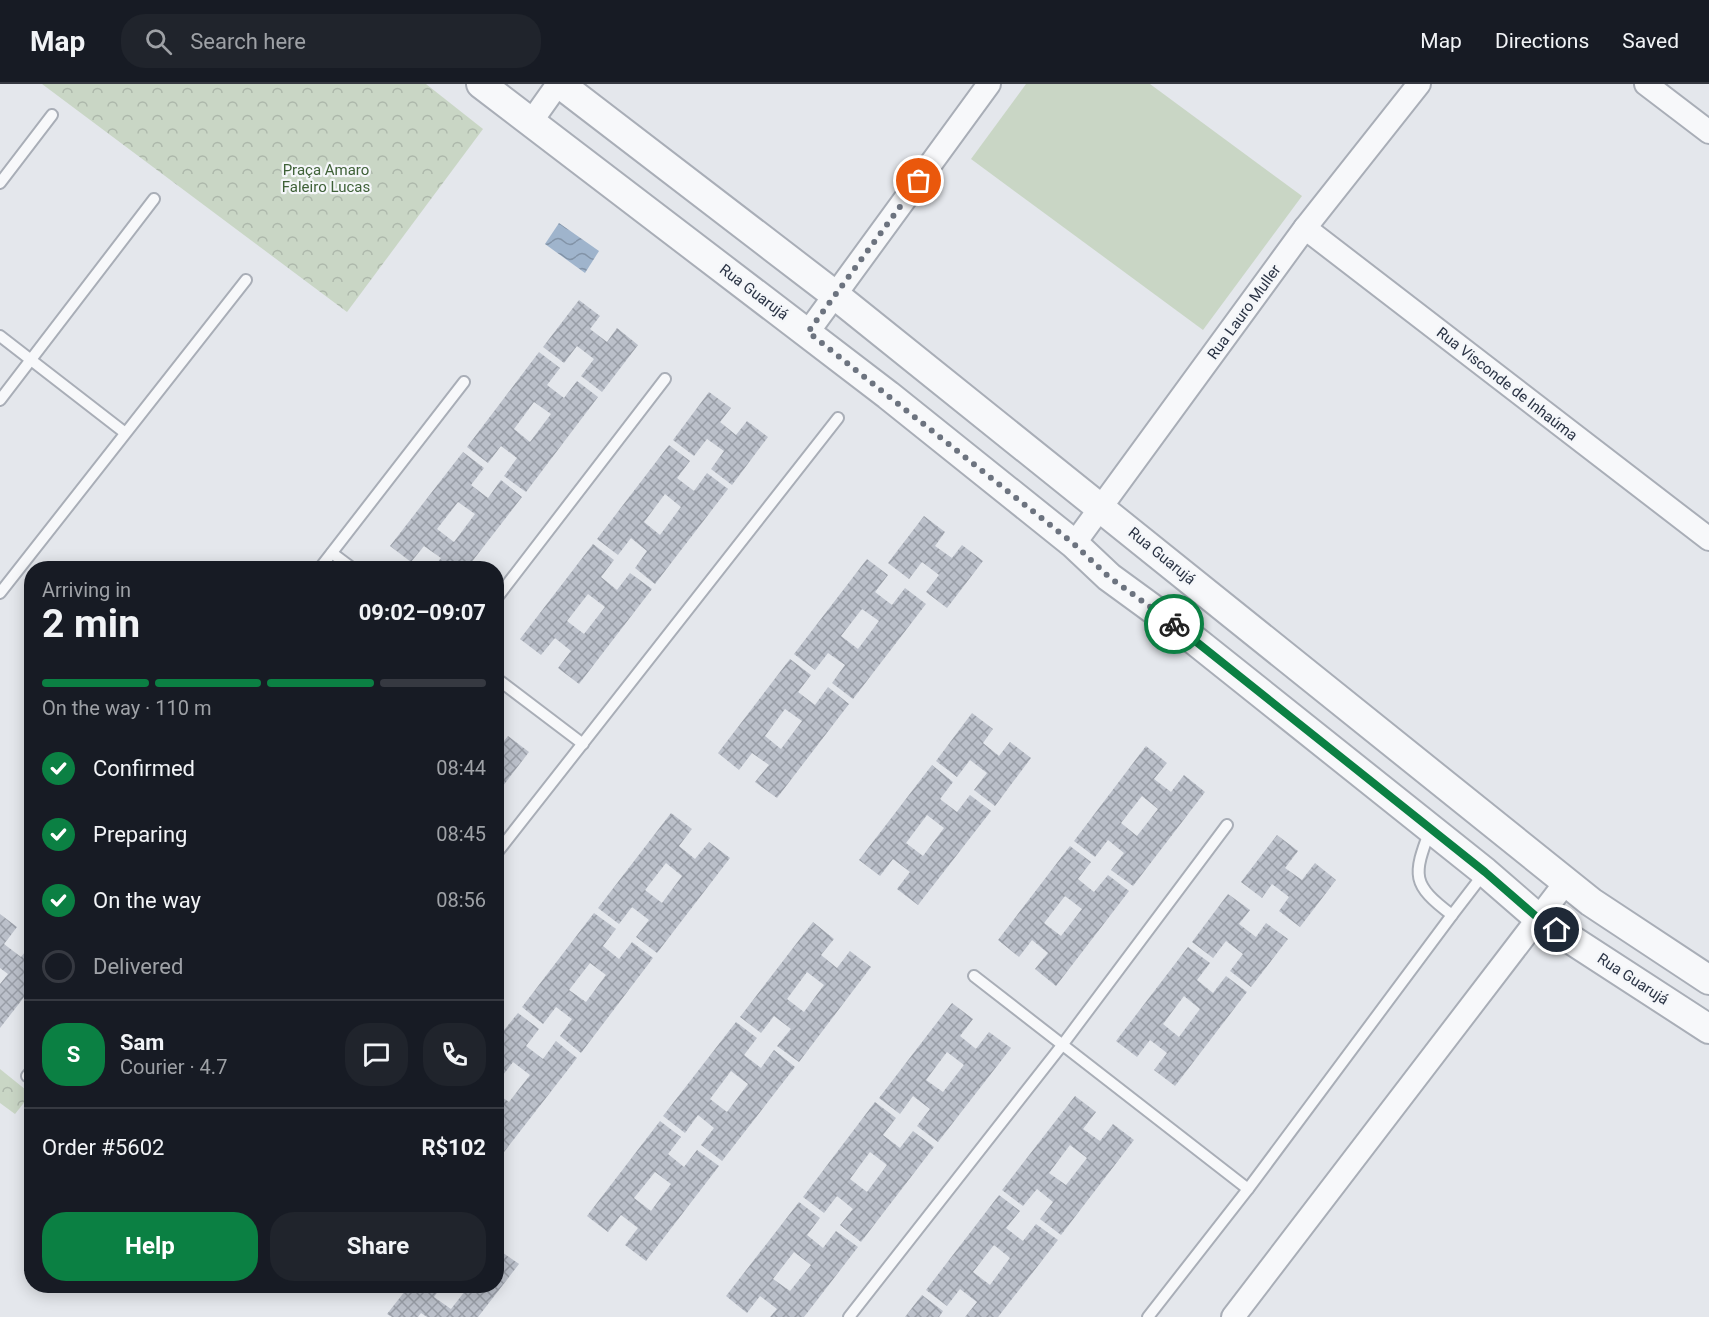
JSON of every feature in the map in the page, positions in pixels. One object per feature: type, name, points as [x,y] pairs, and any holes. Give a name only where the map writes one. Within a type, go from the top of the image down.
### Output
[{"type":"street","name":"Rua Guarujá","points":[[481,84],[808,332],[1074,544],[1109,577],[1183,631],[1485,872],[1538,918],[1709,1029]]},
{"type":"street","name":"Rua Guarujá","points":[[559,84],[835,295],[1566,882],[1709,980]]},
{"type":"street","points":[[531,122],[559,84]]},
{"type":"street","points":[[808,332],[989,84]]},
{"type":"street","name":"Rua Lauro Muller","points":[[1074,544],[1305,228],[1419,84]]},
{"type":"street","points":[[1646,84],[1709,132]]},
{"type":"street","name":"Rua Visconde de Inhaúma","points":[[1305,228],[1709,539]]},
{"type":"street","points":[[1233,1317],[1566,882]]},
{"type":"lane","points":[[0,183],[52,115]]},
{"type":"lane","points":[[0,400],[154,199]]},
{"type":"lane","points":[[25,561],[246,280]]},
{"type":"lane","points":[[0,336],[124,432]]},
{"type":"lane","points":[[504,589],[665,379]]},
{"type":"lane","points":[[326,561],[464,382]]},
{"type":"lane","points":[[504,844],[838,418]]},
{"type":"lane","points":[[332,553],[343,561]]},
{"type":"lane","points":[[0,593],[24,562]]},
{"type":"lane","points":[[504,684],[583,744]]},
{"type":"lane","points":[[849,1317],[1063,1044],[1227,825]]},
{"type":"lane","points":[[1430,830],[1417,864],[1418,880],[1432,900],[1452,915]]},
{"type":"lane","points":[[1149,1317],[1248,1189],[1485,872]]},
{"type":"lane","points":[[974,976],[1248,1189]]},
{"type":"green space","name":"Praça Amaro Faleiro Lucas","points":[[42,84],[426,84],[483,129],[347,312]]},
{"type":"green space","points":[[1026,84],[1150,84],[1302,196],[1203,330],[971,159]]},
{"type":"green space","points":[[0,1069],[24,1088],[24,1103],[15,1114],[0,1103]]},
{"type":"water","points":[[559,223],[599,251],[585,273],[545,244]]},
{"type":"building","points":[[579,300],[600,316],[590,329],[607,342],[617,328],[638,345],[602,392],[581,376],[594,359],[577,346],[564,363],[543,347]]},
{"type":"building","points":[[539,352],[560,368],[547,385],[564,398],[577,381],[598,397],[526,492],[504,476],[517,458],[501,446],[488,463],[467,447]],"holes":[[[534,402],[551,414],[530,442],[514,429]]]},
{"type":"building","points":[[709,392],[731,408],[720,422],[736,435],[747,421],[768,437],[732,485],[711,469],[724,451],[707,439],[694,456],[673,440]]},
{"type":"building","points":[[669,445],[690,461],[677,478],[694,491],[707,473],[728,489],[655,584],[635,568],[647,551],[631,538],[618,555],[597,539]],"holes":[[[665,494],[681,507],[660,535],[644,522]]]},
{"type":"building","points":[[463,452],[484,468],[471,485],[488,498],[501,480],[522,497],[472,561],[439,561],[441,558],[424,546],[410,561],[390,546]],"holes":[[[458,502],[475,514],[454,542],[437,529]]]},
{"type":"building","points":[[924,516],[945,532],[935,546],[952,558],[962,545],[983,561],[947,608],[926,592],[939,575],[922,562],[909,579],[888,563]]},
{"type":"building","points":[[593,544],[614,560],[601,577],[617,590],[630,573],[652,589],[579,684],[558,668],[571,651],[555,638],[541,655],[520,639]],"holes":[[[588,594],[605,607],[584,634],[567,621]]]},
{"type":"building","points":[[867,559],[888,575],[875,592],[892,605],[905,588],[926,604],[853,699],[832,683],[845,665],[828,653],[815,670],[794,654]],"holes":[[[862,609],[879,621],[858,649],[841,636]]]},
{"type":"building","points":[[790,659],[811,675],[798,692],[815,705],[828,687],[849,704],[777,798],[755,782],[769,765],[752,753],[739,770],[718,753]],"holes":[[[785,709],[802,721],[781,749],[765,736]]]},
{"type":"building","points":[[972,713],[993,729],[983,743],[999,756],[1010,742],[1031,758],[995,806],[974,790],[987,773],[970,760],[957,777],[936,761]]},
{"type":"building","points":[[508,736],[529,752],[504,785],[504,741]]},
{"type":"building","points":[[1146,746],[1167,763],[1154,779],[1171,792],[1184,775],[1205,792],[1133,886],[1111,870],[1124,853],[1108,840],[1095,857],[1074,841]],"holes":[[[1142,796],[1158,809],[1137,836],[1121,823]]]},
{"type":"building","points":[[932,765],[953,782],[940,799],[957,812],[970,795],[991,811],[918,905],[897,889],[910,872],[893,859],[880,876],[859,860]],"holes":[[[927,815],[944,828],[923,856],[906,843]]]},
{"type":"building","points":[[671,813],[692,829],[679,846],[695,859],[709,842],[730,858],[657,953],[636,937],[649,920],[632,907],[619,924],[598,908]],"holes":[[[666,863],[682,876],[662,903],[645,890]]]},
{"type":"building","points":[[1277,835],[1298,851],[1285,868],[1302,880],[1315,863],[1336,880],[1300,927],[1279,911],[1289,897],[1272,884],[1262,898],[1241,882]]},
{"type":"building","points":[[1070,846],[1091,862],[1078,879],[1094,892],[1108,875],[1129,891],[1056,986],[1035,969],[1048,953],[1032,940],[1019,957],[998,940]],"holes":[[[1065,896],[1082,909],[1061,936],[1044,923]]]},
{"type":"building","points":[[1228,894],[1250,910],[1239,924],[1256,937],[1266,923],[1288,939],[1251,987],[1230,971],[1243,954],[1226,941],[1213,958],[1192,942]]},
{"type":"building","points":[[594,913],[616,929],[603,946],[619,959],[632,942],[653,958],[581,1053],[560,1036],[572,1019],[556,1007],[543,1024],[522,1007]],"holes":[[[590,963],[606,975],[586,1002],[569,990]]]},
{"type":"building","points":[[0,914],[17,927],[4,944],[21,957],[24,953],[24,997],[0,1028],[0,984],[8,974],[0,968]]},
{"type":"building","points":[[813,922],[834,939],[821,955],[837,968],[850,951],[871,967],[799,1062],[777,1046],[791,1029],[774,1016],[761,1033],[740,1017]],"holes":[[[807,972],[824,985],[804,1012],[787,999]]]},
{"type":"building","points":[[1188,947],[1210,963],[1197,980],[1213,993],[1226,976],[1247,992],[1175,1086],[1154,1070],[1167,1053],[1150,1040],[1137,1057],[1116,1041]],"holes":[[[1184,996],[1200,1009],[1179,1037],[1163,1024]]]},
{"type":"building","points":[[952,1003],[973,1019],[960,1036],[976,1049],[989,1032],[1011,1048],[938,1142],[917,1126],[930,1109],[913,1096],[900,1114],[879,1098]],"holes":[[[947,1052],[964,1065],[943,1092],[926,1080]]]},
{"type":"building","points":[[518,1013],[539,1029],[526,1046],[543,1059],[556,1041],[577,1058],[504,1152],[504,1099],[509,1102],[530,1075],[513,1062],[504,1074],[504,1030]]},
{"type":"building","points":[[736,1022],[757,1038],[744,1055],[761,1068],[774,1050],[795,1067],[722,1161],[701,1145],[714,1128],[698,1115],[685,1133],[663,1116]],"holes":[[[731,1071],[748,1084],[727,1112],[710,1099]]]},
{"type":"building","points":[[1075,1096],[1096,1112],[1083,1129],[1100,1141],[1113,1124],[1134,1140],[1061,1235],[1040,1219],[1053,1202],[1037,1189],[1023,1206],[1002,1190]],"holes":[[[1070,1145],[1087,1158],[1066,1185],[1049,1173]]]},
{"type":"building","points":[[875,1102],[896,1118],[883,1135],[900,1148],[913,1131],[934,1147],[861,1242],[840,1225],[853,1209],[837,1196],[824,1213],[803,1197]],"holes":[[[870,1152],[887,1165],[867,1192],[850,1179]]]},
{"type":"building","points":[[660,1121],[681,1137],[668,1154],[684,1167],[697,1150],[719,1166],[646,1261],[625,1245],[638,1228],[621,1215],[608,1232],[587,1216]],"holes":[[[655,1172],[671,1184],[651,1211],[634,1198]]]},
{"type":"building","points":[[999,1195],[1020,1211],[1006,1228],[1023,1241],[1036,1224],[1058,1240],[998,1317],[965,1317],[977,1302],[960,1289],[947,1306],[926,1290]],"holes":[[[994,1245],[1010,1258],[990,1285],[973,1272]]]},
{"type":"building","points":[[799,1202],[820,1218],[807,1235],[823,1248],[836,1231],[858,1247],[804,1317],[770,1317],[777,1309],[760,1296],[747,1313],[726,1296]],"holes":[[[794,1252],[811,1265],[790,1291],[773,1279]]]},
{"type":"building","points":[[504,1254],[519,1264],[504,1283]]},
{"type":"building","points":[[404,1293],[437,1293],[434,1297],[451,1309],[464,1293],[497,1293],[478,1317],[427,1317],[421,1313],[418,1317],[392,1317],[387,1314]]},
{"type":"building","points":[[922,1295],[943,1311],[939,1317],[905,1317]]},
{"type":"way so far","points":[[919,181],[808,332],[1074,544],[1109,577],[1174,624]]},
{"type":"route","points":[[1174,624],[1485,872],[1538,918],[1557,930]]}]
